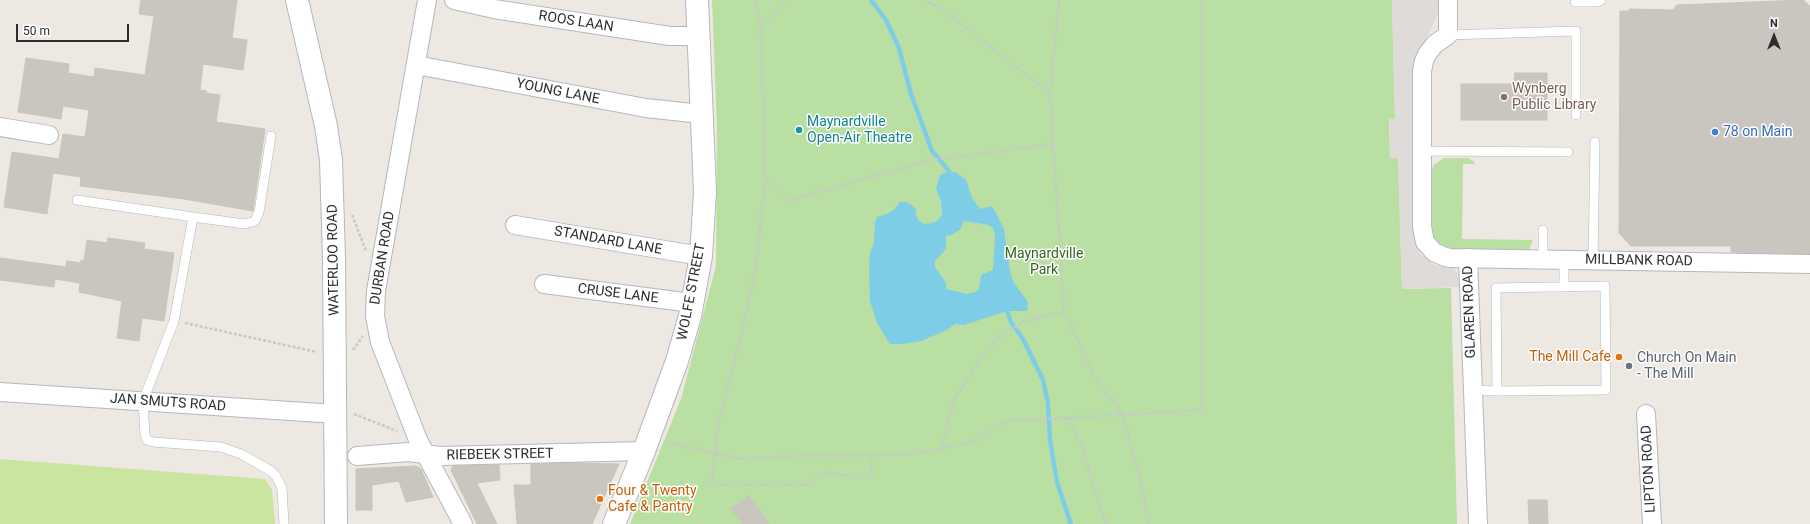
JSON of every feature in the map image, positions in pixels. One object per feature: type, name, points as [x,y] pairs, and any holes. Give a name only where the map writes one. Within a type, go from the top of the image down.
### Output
[{"type":"street","name":"WATERLOO ROAD","points":[[297,0],[326,126],[331,160],[343,414],[336,524]]},
{"type":"street","name":"DURBAN ROAD","points":[[427,0],[376,291],[375,316],[380,342],[418,440],[463,524]]},
{"type":"street","name":"ROOS LAAN","points":[[454,0],[494,9],[670,36],[698,36]]},
{"type":"street","name":"WOLFE STREET","points":[[614,524],[652,446],[692,303],[701,256],[705,192],[697,0]]},
{"type":"street","points":[[1448,0],[1448,35]]},
{"type":"street","name":"GLAREN ROAD","points":[[1448,35],[1435,44],[1427,54],[1422,66],[1422,228],[1425,242],[1429,248],[1439,255],[1445,257],[1468,258],[1478,524]]},
{"type":"street","name":"YOUNG LANE","points":[[416,65],[646,108],[701,114]]},
{"type":"street","points":[[0,127],[49,135]]},
{"type":"street","name":"STANDARD LANE","points":[[515,225],[701,256]]},
{"type":"street","name":"MILLBANK ROAD","points":[[1468,258],[1810,264]]},
{"type":"street","name":"CRUSE LANE","points":[[544,284],[692,303]]},
{"type":"street","name":"JAN SMUTS ROAD","points":[[0,392],[343,414]]},
{"type":"street","name":"LIPTON ROAD","points":[[1646,414],[1652,524]]},
{"type":"street","name":"RIEBEEK STREET","points":[[357,456],[409,452],[426,455],[652,446]]},
{"type":"lane","points":[[1575,2],[1598,2],[1601,0]]},
{"type":"lane","points":[[1448,35],[1576,31],[1576,115]]},
{"type":"lane","points":[[77,200],[245,224],[255,220],[259,212],[270,136]]},
{"type":"lane","points":[[1593,260],[1595,142]]},
{"type":"lane","points":[[1422,151],[1568,152]]},
{"type":"lane","points":[[193,217],[174,321],[143,402],[145,435],[148,440],[153,442],[222,447],[241,454],[271,471],[276,476],[282,488],[284,524]]},
{"type":"lane","points":[[1543,230],[1543,260]]},
{"type":"lane","points":[[1564,260],[1564,287]]},
{"type":"lane","points":[[1474,390],[1497,391],[1606,390],[1605,286],[1496,288],[1497,391]]},
{"type":"path","points":[[755,0],[761,28],[765,178],[756,266],[739,343],[719,420],[712,485],[809,485],[816,477],[824,473],[871,475],[871,455]]},
{"type":"path","points":[[761,28],[787,0]]},
{"type":"path","points":[[924,0],[942,9],[1050,93]]},
{"type":"path","points":[[1059,0],[1050,93],[1052,144],[1064,311],[1094,376],[1122,415],[1143,491],[1148,524]]},
{"type":"path","points":[[652,446],[715,453],[740,459],[818,455],[921,453],[972,442],[990,430],[1010,422],[1202,410],[1202,0]]},
{"type":"path","points":[[765,178],[789,201],[925,161],[1052,144]]},
{"type":"path","points":[[349,209],[369,258]]},
{"type":"path","points":[[942,448],[953,402],[979,361],[1002,334],[1026,321],[1064,311]]},
{"type":"path","points":[[174,321],[322,353]]},
{"type":"path","points":[[348,355],[364,334]]},
{"type":"path","points":[[343,414],[357,414],[400,432]]},
{"type":"path","points":[[1068,418],[1080,440],[1106,524]]},
{"type":"green space","name":"Maynardville Park","points":[[712,0],[1392,0],[1395,119],[1389,120],[1390,157],[1398,157],[1402,289],[1451,288],[1457,524],[630,524],[681,399],[716,266],[717,128]]},
{"type":"green space","points":[[1444,158],[1469,158],[1475,164],[1463,164],[1462,239],[1533,240],[1529,250],[1450,250],[1444,249],[1434,240],[1430,229],[1430,175],[1434,165]]},
{"type":"green space","points":[[0,459],[265,479],[272,490],[275,524],[0,524]]},
{"type":"shaded area","points":[[1392,0],[1440,0],[1440,9],[1415,64],[1413,231],[1420,254],[1436,266],[1452,267],[1460,275],[1460,287],[1402,289],[1398,158],[1390,158],[1389,119],[1395,119]]},
{"type":"water","points":[[949,171],[957,173],[966,180],[972,198],[980,209],[992,206],[1004,229],[1010,272],[1014,283],[1028,302],[1027,311],[1007,311],[964,325],[955,324],[947,330],[921,341],[903,344],[890,344],[877,323],[870,301],[870,253],[874,243],[875,222],[877,217],[887,214],[895,209],[900,202],[906,202],[912,205],[916,210],[916,216],[919,221],[925,224],[938,220],[942,215],[941,201],[936,189],[940,175]],"holes":[[[964,221],[989,225],[993,228],[995,235],[993,270],[981,275],[979,289],[975,292],[967,294],[946,289],[946,283],[935,267],[935,261],[946,249],[946,236],[960,230]]]},
{"type":"building","points":[[141,0],[237,0],[232,38],[247,40],[243,70],[203,64],[200,90],[207,91],[206,93],[220,95],[216,122],[265,129],[253,211],[184,199],[80,186],[81,177],[53,173],[47,214],[4,207],[12,152],[59,159],[63,134],[85,137],[89,110],[63,106],[61,119],[18,112],[26,58],[69,64],[68,73],[94,77],[95,68],[145,75],[154,16],[139,14]]},
{"type":"building","name":"78 on Main","points":[[1803,0],[1810,6],[1810,254],[1731,252],[1731,246],[1631,246],[1619,233],[1620,11],[1629,11],[1629,9],[1673,10],[1677,5]]},
{"type":"building","name":"Wynberg Public Library","points":[[1515,73],[1547,73],[1547,120],[1461,120],[1461,84],[1514,84]]},
{"type":"building","points":[[108,238],[145,243],[144,249],[174,253],[164,321],[142,318],[139,341],[117,338],[122,301],[79,292],[80,283],[55,279],[54,287],[0,280],[0,258],[66,267],[67,261],[81,263],[81,260],[84,261],[87,240],[107,243]]},
{"type":"building","points":[[531,464],[619,464],[592,524],[517,524],[514,485],[531,485]]},
{"type":"building","points":[[499,465],[500,480],[477,483],[497,524],[477,524],[451,470],[453,466]]},
{"type":"building","points":[[416,466],[421,469],[433,497],[406,502],[399,481],[372,485],[372,510],[356,510],[356,469]]},
{"type":"building","points":[[748,496],[770,524],[743,524],[731,509]]},
{"type":"building","points":[[1528,500],[1547,500],[1548,524],[1529,524]]},
{"type":"waterway","points":[[871,0],[886,20],[899,48],[911,94],[932,151],[949,171]]},
{"type":"waterway","points":[[1007,311],[1011,322],[1023,339],[1043,380],[1048,403],[1050,440],[1057,482],[1071,524]]},
{"type":"place","name":"Wynberg Public Library","points":[[1504,97]]},
{"type":"place","name":"Maynardville Open-Air Theatre","points":[[799,130]]},
{"type":"place","name":"78 on Main","points":[[1715,132]]},
{"type":"place","name":"The Mill Cafe","points":[[1619,357]]},
{"type":"place","name":"Church On Main - The Mill","points":[[1629,366]]},
{"type":"place","name":"Four & Twenty Cafe & Pantry","points":[[600,499]]}]
